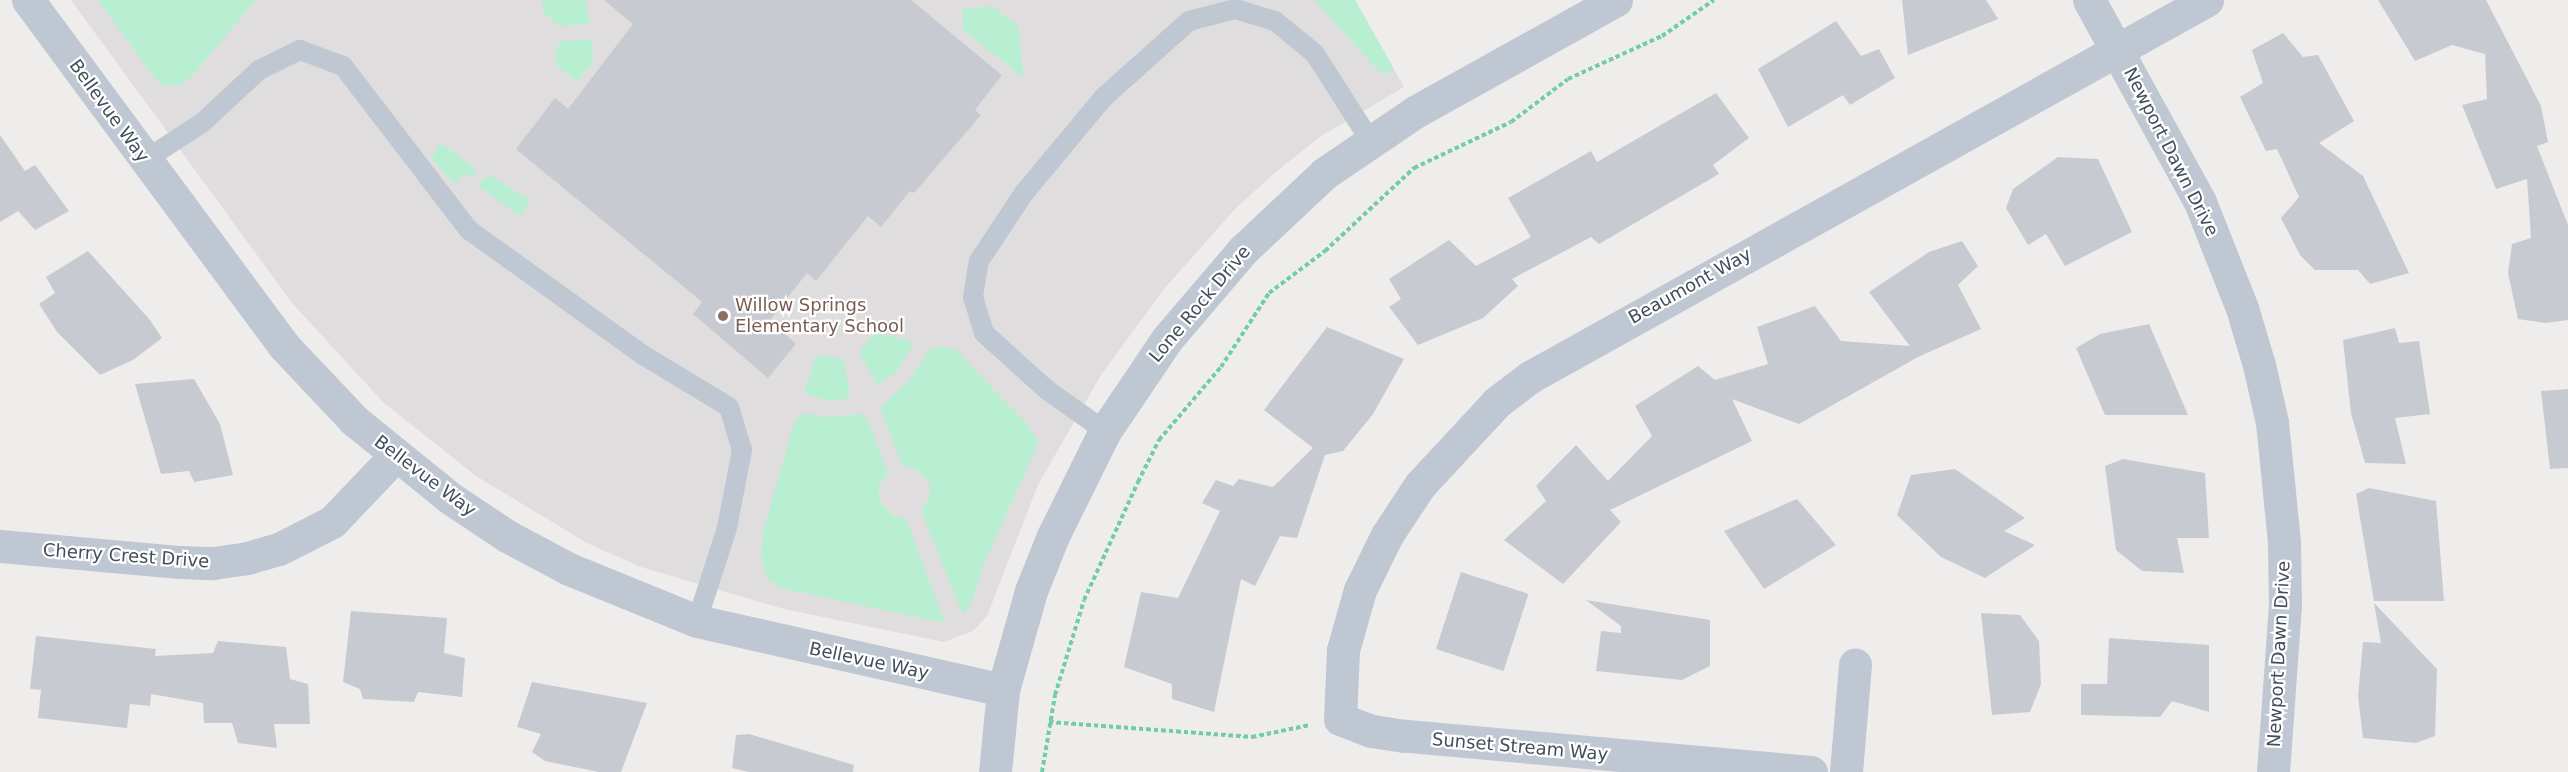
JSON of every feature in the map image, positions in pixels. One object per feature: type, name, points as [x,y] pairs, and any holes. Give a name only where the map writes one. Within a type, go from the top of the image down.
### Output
[{"type":"street","name":"Bellevue Way","points":[[28,0],[284,345],[317,384],[395,456],[507,536],[569,569],[697,621],[1003,690]]},
{"type":"street","name":"Newport Dawn Drive","points":[[2090,0],[2175,154],[2222,253],[2249,331],[2269,411],[2279,480],[2284,605],[2272,772]]},
{"type":"street","name":"Beaumont Way","points":[[1340,719],[1343,650],[1360,590],[1387,535],[1420,485],[1497,402],[1566,355],[2207,0]]},
{"type":"street","name":"Lone Rock Drive","points":[[995,772],[1003,690],[1031,591],[1053,536],[1105,431],[1167,339],[1243,250],[1317,180],[1371,142],[1607,2]]},
{"type":"street","name":"Cherry Crest Drive","points":[[0,546],[180,562],[213,563],[247,558],[279,549],[332,522],[395,456]]},
{"type":"street","points":[[1846,772],[1855,664]]},
{"type":"street","name":"Sunset Stream Way","points":[[1340,719],[1371,731],[1404,736],[1810,772]]},
{"type":"lane","points":[[1105,431],[1047,390],[984,333],[973,297],[979,261],[1024,193],[1104,97],[1189,21],[1235,9],[1275,21],[1315,54],[1371,142]]},
{"type":"lane","points":[[145,160],[202,123],[259,70],[300,50],[343,66],[469,230],[643,355],[729,407],[742,450],[727,528],[697,621]]},
{"type":"path","points":[[1042,772],[1049,722],[1084,600],[1149,461],[1159,440],[1221,367],[1269,292],[1325,252],[1414,168],[1511,122],[1568,80],[1662,36],[1714,0]]},
{"type":"path","points":[[1049,722],[1252,737],[1340,719]]},
{"type":"shaded area","name":"Willow Springs Elementary School","points":[[71,0],[1355,0],[1404,87],[1321,136],[1277,171],[1236,208],[1164,289],[1101,375],[1038,485],[987,616],[973,631],[944,642],[784,609],[641,567],[587,543],[476,476],[384,403],[292,303]]},
{"type":"green space","points":[[98,0],[256,0],[190,78],[180,85],[165,86],[157,81]]},
{"type":"green space","points":[[542,0],[586,0],[590,24],[560,26],[543,12]]},
{"type":"green space","points":[[1314,0],[1355,0],[1394,69],[1384,74],[1374,66]]},
{"type":"green space","points":[[992,6],[1018,26],[1024,78],[963,30],[962,9]]},
{"type":"green space","points":[[592,39],[593,62],[577,82],[556,65],[555,50],[562,41]]},
{"type":"green space","points":[[438,145],[444,145],[477,170],[470,178],[464,173],[454,184],[432,159]]},
{"type":"green space","points":[[491,175],[530,201],[520,217],[477,185]]},
{"type":"green space","points":[[875,333],[908,340],[913,346],[896,372],[877,385],[859,352]]},
{"type":"green space","points":[[938,346],[956,350],[1025,422],[1039,442],[984,564],[972,602],[963,615],[921,511],[930,496],[929,482],[916,469],[903,467],[880,408],[909,381],[930,349]]},
{"type":"green space","points":[[819,355],[844,359],[850,398],[830,401],[804,394],[814,359]]},
{"type":"green space","points":[[804,413],[826,417],[861,414],[866,417],[888,472],[878,488],[880,502],[894,516],[906,518],[945,623],[779,588],[768,579],[761,560],[763,532],[795,420]]},
{"type":"building","points":[[604,0],[911,0],[1002,75],[975,110],[981,115],[914,193],[910,191],[881,227],[868,216],[816,281],[807,273],[770,320],[796,344],[768,378],[693,314],[702,302],[516,149],[555,98],[568,109],[633,24]]},
{"type":"building","points":[[1902,0],[1986,0],[1998,19],[1908,55]]},
{"type":"building","points":[[2378,0],[2486,0],[2541,106],[2548,142],[2537,146],[2568,225],[2568,320],[2546,323],[2518,319],[2508,273],[2512,244],[2531,238],[2527,179],[2496,189],[2462,105],[2487,99],[2485,54],[2452,45],[2415,61]]},
{"type":"building","points":[[1836,21],[1861,56],[1879,49],[1895,78],[1850,105],[1843,95],[1788,127],[1758,69]]},
{"type":"building","points":[[2283,33],[2303,57],[2318,55],[2354,121],[2319,143],[2363,176],[2409,273],[2370,284],[2358,270],[2315,270],[2300,255],[2281,218],[2299,197],[2277,149],[2266,151],[2240,97],[2263,83],[2252,50]]},
{"type":"building","points":[[1716,93],[1749,138],[1713,165],[1719,174],[1599,244],[1591,237],[1512,279],[1518,286],[1483,318],[1418,345],[1389,307],[1401,299],[1389,279],[1449,240],[1476,266],[1531,237],[1508,198],[1591,151],[1597,162]]},
{"type":"building","points":[[0,135],[25,171],[35,165],[69,211],[35,230],[18,211],[0,222]]},
{"type":"building","points":[[2058,157],[2098,159],[2132,232],[2065,266],[2046,234],[2028,245],[2006,208],[2013,189]]},
{"type":"building","points":[[1962,241],[1978,266],[1958,285],[1981,329],[1918,357],[1799,424],[1732,399],[1752,441],[1610,510],[1621,522],[1563,584],[1504,540],[1546,501],[1536,486],[1576,445],[1608,481],[1652,436],[1635,406],[1698,366],[1715,380],[1768,364],[1757,327],[1815,306],[1841,341],[1910,346],[1869,292],[1929,252]]},
{"type":"building","points":[[88,251],[150,320],[162,338],[133,360],[100,375],[57,332],[39,304],[55,293],[46,277]]},
{"type":"building","points":[[2149,324],[2188,415],[2105,415],[2076,348],[2100,334]]},
{"type":"building","points":[[1327,327],[1404,359],[1373,414],[1343,451],[1325,455],[1297,538],[1280,536],[1255,586],[1241,579],[1214,712],[1172,699],[1172,684],[1124,667],[1141,592],[1178,598],[1220,511],[1202,503],[1216,480],[1233,486],[1239,479],[1273,487],[1313,448],[1264,410]]},
{"type":"building","points":[[2395,328],[2399,343],[2419,341],[2430,414],[2395,418],[2406,464],[2365,463],[2351,413],[2343,340]]},
{"type":"building","points":[[194,379],[220,424],[233,475],[194,482],[189,471],[161,474],[135,384]]},
{"type":"building","points":[[2568,389],[2568,468],[2550,469],[2541,391]]},
{"type":"building","points":[[2123,459],[2205,473],[2209,538],[2177,538],[2184,573],[2142,571],[2116,550],[2105,466]]},
{"type":"building","points":[[1955,469],[2025,518],[2004,531],[2035,545],[1985,578],[1941,557],[1897,515],[1911,475]]},
{"type":"building","points":[[2369,488],[2436,501],[2444,601],[2374,601],[2356,494]]},
{"type":"building","points":[[1797,499],[1836,545],[1764,589],[1724,531]]},
{"type":"building","points":[[1461,572],[1529,594],[1503,671],[1436,649]]},
{"type":"building","points":[[1586,600],[1710,620],[1710,666],[1682,680],[1596,671],[1601,631],[1621,633],[1621,626]]},
{"type":"building","points":[[2374,603],[2437,669],[2435,736],[2416,743],[2363,738],[2358,696],[2363,642],[2381,643]]},
{"type":"building","points":[[351,611],[447,618],[444,653],[465,658],[462,697],[418,692],[414,702],[363,699],[360,689],[343,682]]},
{"type":"building","points":[[1981,613],[2020,615],[2039,641],[2041,684],[2030,712],[1992,715]]},
{"type":"building","points":[[36,636],[156,649],[155,656],[213,653],[218,641],[286,647],[290,679],[308,684],[310,724],[274,724],[277,748],[238,743],[232,723],[204,723],[203,703],[151,694],[150,706],[130,704],[127,728],[38,718],[41,690],[30,689]]},
{"type":"building","points":[[2109,638],[2209,645],[2209,712],[2172,701],[2160,717],[2081,715],[2081,684],[2107,684]]},
{"type":"building","points":[[532,682],[647,703],[621,772],[599,772],[545,761],[532,752],[541,734],[517,727]]},
{"type":"building","points":[[749,734],[854,765],[853,772],[749,772],[732,768],[736,735]]},
{"type":"place","name":"Willow Springs Elementary School","points":[[723,316]]}]
